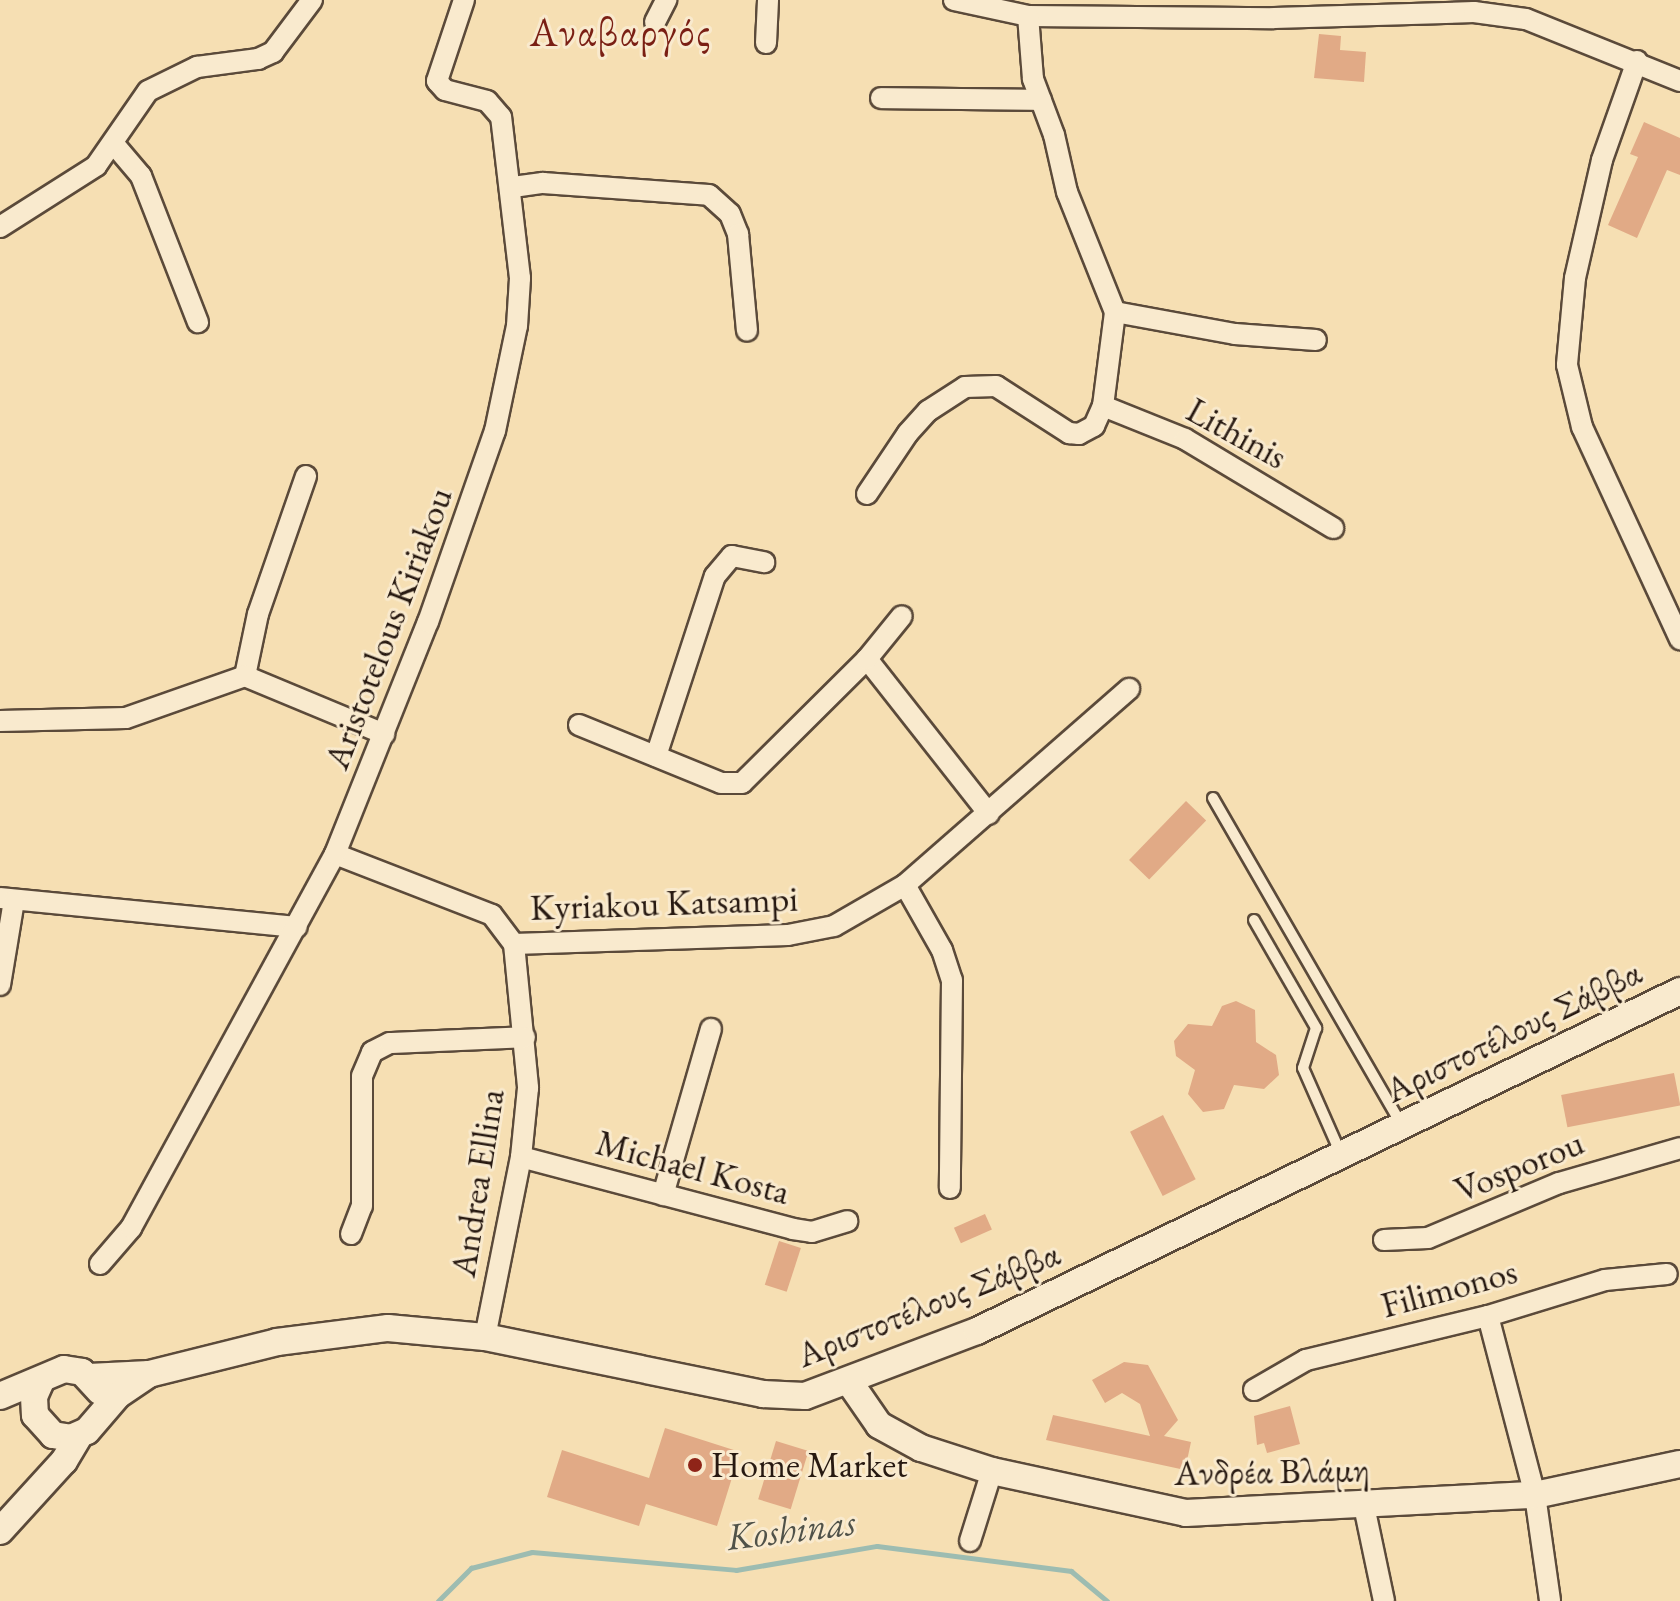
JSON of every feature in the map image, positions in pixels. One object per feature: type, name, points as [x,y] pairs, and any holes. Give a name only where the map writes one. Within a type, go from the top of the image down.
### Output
[{"type":"street","points":[[0,227],[96,166],[148,91],[197,67],[273,52],[312,0]]},
{"type":"street","name":"Aristotelous Kiriakou","points":[[100,1264],[131,1228],[335,854],[384,734],[495,431],[517,326],[513,187],[506,135],[496,108],[445,90],[437,81],[464,0]]},
{"type":"street","points":[[655,22],[666,0]]},
{"type":"street","points":[[766,43],[768,0]]},
{"type":"street","points":[[954,0],[1028,16],[1274,18],[1421,6],[1526,19],[1637,61],[1680,81]]},
{"type":"street","points":[[867,494],[908,433],[928,411],[965,387],[996,386],[1069,433],[1088,431],[1103,406],[1115,312],[1067,192],[1028,55],[1028,16]]},
{"type":"street","points":[[1637,61],[1602,160],[1575,278],[1567,365],[1582,427],[1680,639]]},
{"type":"street","points":[[881,98],[1041,100]]},
{"type":"street","points":[[113,143],[141,176],[198,322]]},
{"type":"street","points":[[513,187],[543,183],[709,195],[730,214],[738,234],[747,331]]},
{"type":"street","points":[[1115,312],[1235,334],[1316,340]]},
{"type":"street","name":"Lithinis","points":[[1103,406],[1185,439],[1333,528]]},
{"type":"street","points":[[245,676],[258,614],[306,476]]},
{"type":"street","points":[[656,756],[715,576],[732,556],[764,562]]},
{"type":"street","points":[[579,725],[721,783],[742,783],[867,659],[902,616]]},
{"type":"street","points":[[867,659],[989,814]]},
{"type":"street","points":[[0,721],[126,718],[162,710],[218,682],[245,676],[384,734]]},
{"type":"street","name":"Kyriakou Katsampi","points":[[335,854],[492,915],[514,944],[809,933],[834,926],[905,885],[989,814],[1059,745],[1129,689]]},
{"type":"street","points":[[905,885],[942,950],[952,980],[950,1188]]},
{"type":"street","points":[[0,985],[7,899],[297,927]]},
{"type":"street","name":"Andrea Ellina","points":[[485,1337],[521,1157],[528,1088],[514,944]]},
{"type":"street","name":"Αριστοτέλους Σάββα","points":[[0,1396],[64,1369],[89,1377],[149,1374],[277,1342],[388,1328],[485,1337],[784,1398],[850,1383],[977,1331],[1680,991]]},
{"type":"street","points":[[663,1195],[711,1029]]},
{"type":"street","points":[[351,1234],[362,1206],[362,1076],[372,1052],[390,1043],[525,1037]]},
{"type":"street","name":"Vosporou","points":[[1384,1240],[1428,1238],[1559,1183],[1680,1148]]},
{"type":"street","name":"Michael Kosta","points":[[521,1157],[812,1232],[847,1221]]},
{"type":"street","name":"Filimonos","points":[[1254,1390],[1306,1360],[1488,1316],[1605,1280],[1667,1274]]},
{"type":"street","points":[[1488,1316],[1535,1495],[1550,1601]]},
{"type":"street","name":"Αριστοτέλους Σάββα","points":[[0,1531],[41,1488],[79,1436],[118,1395],[149,1374]]},
{"type":"street","points":[[89,1377],[100,1392],[99,1418]]},
{"type":"street","points":[[41,1381],[33,1407],[43,1426],[47,1459],[41,1488]]},
{"type":"street","name":"Ανδρέα Βλάμη","points":[[850,1383],[866,1411],[896,1438],[992,1471],[1186,1513],[1535,1495],[1680,1464]]},
{"type":"street","points":[[0,1408],[62,1437],[79,1436]]},
{"type":"street","points":[[970,1541],[992,1471]]},
{"type":"street","points":[[1364,1506],[1384,1601]]},
{"type":"lane","points":[[1213,798],[1401,1124]]},
{"type":"lane","points":[[1254,920],[1316,1028],[1303,1068],[1340,1154]]},
{"type":"building","points":[[1319,34],[1341,36],[1340,50],[1366,52],[1364,82],[1314,78]]},
{"type":"building","points":[[1644,122],[1680,138],[1680,175],[1667,170],[1637,238],[1608,225],[1638,157],[1630,154]]},
{"type":"building","points":[[1186,801],[1206,820],[1149,879],[1129,860]]},
{"type":"building","points":[[1236,1001],[1255,1010],[1256,1042],[1276,1055],[1279,1075],[1264,1089],[1234,1085],[1224,1109],[1203,1112],[1188,1094],[1195,1070],[1176,1056],[1174,1041],[1188,1024],[1212,1026],[1222,1006]]},
{"type":"building","points":[[1674,1073],[1680,1105],[1567,1127],[1561,1095]]},
{"type":"building","points":[[1163,1115],[1196,1179],[1163,1196],[1130,1132]]},
{"type":"building","points":[[985,1214],[992,1230],[961,1243],[954,1228]]},
{"type":"building","points":[[779,1241],[801,1248],[787,1292],[765,1285]]},
{"type":"building","points":[[1124,1362],[1148,1365],[1178,1420],[1164,1436],[1191,1442],[1185,1470],[1046,1440],[1053,1415],[1150,1436],[1140,1404],[1122,1393],[1105,1403],[1092,1380]]},
{"type":"building","points":[[1290,1406],[1300,1444],[1267,1453],[1264,1443],[1257,1445],[1254,1416]]},
{"type":"building","name":"Home Market","points":[[665,1428],[740,1452],[717,1526],[646,1504],[639,1526],[547,1497],[562,1450],[649,1478]]},
{"type":"building","points":[[776,1441],[809,1451],[791,1509],[758,1499]]},
{"type":"waterway","name":"Koshinas","points":[[438,1601],[471,1568],[532,1552],[736,1570],[877,1546],[1071,1571],[1107,1601]]},
{"type":"place","name":"Home Market","points":[[695,1465]]},
{"type":"district","name":"Αναβαργός","points":[[621,31]]}]
